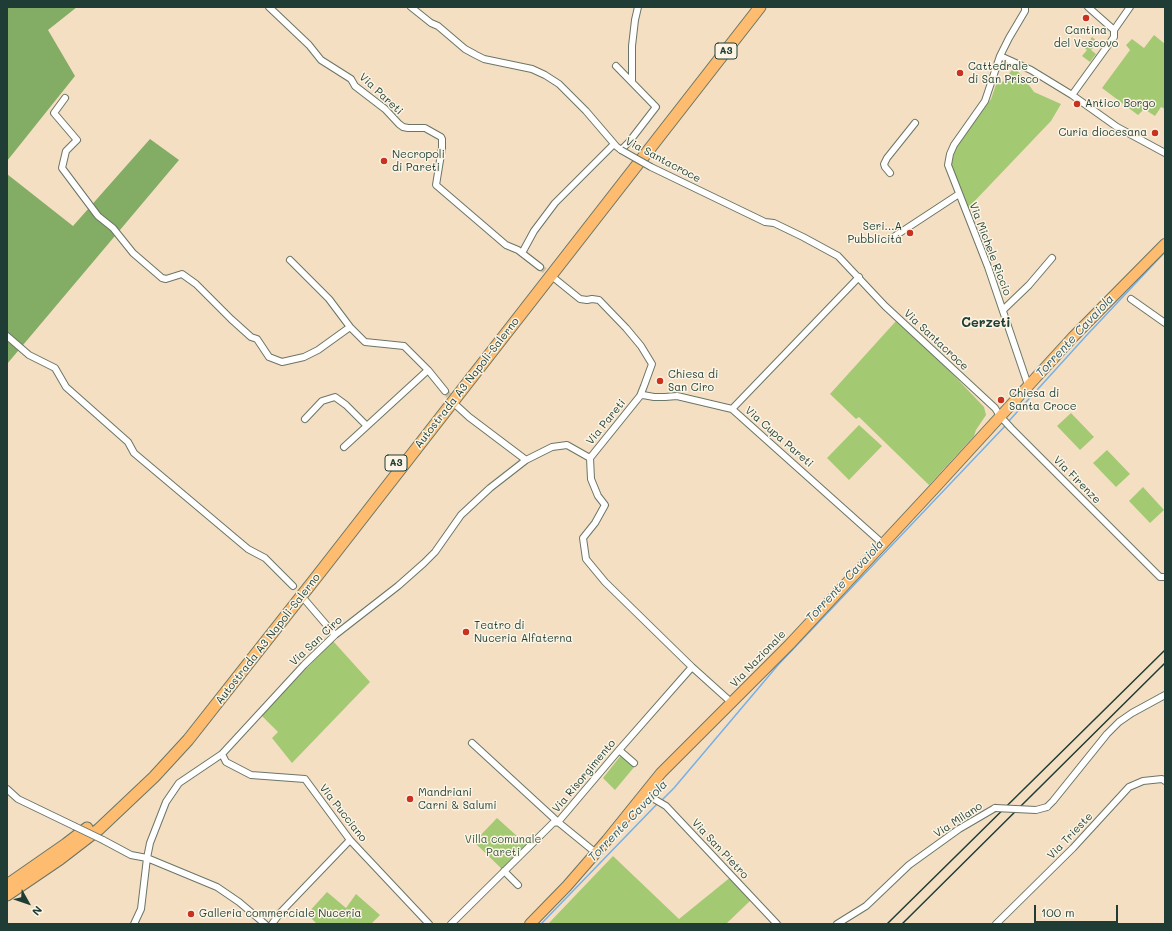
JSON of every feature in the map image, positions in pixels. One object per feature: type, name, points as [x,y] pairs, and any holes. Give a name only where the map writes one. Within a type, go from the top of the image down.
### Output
[{"type":"highway","name":"Autostrada A3 Napoli-Salerno","points":[[7,886],[104,815],[143,778],[190,726],[750,7]]},
{"type":"highway","name":"Autostrada A3 Napoli-Salerno","points":[[7,895],[99,829],[149,782],[188,740],[314,581],[760,7]]},
{"type":"main road","name":"Via Nazionale","points":[[530,924],[567,886],[648,795],[661,772],[789,645],[1003,415],[1028,385],[1073,337],[1165,244]]},
{"type":"street","name":"Via Pareti","points":[[269,7],[309,45],[321,60],[351,79],[355,86],[385,110],[399,124],[408,128],[425,128],[441,137],[442,148],[436,185],[506,245],[518,250],[540,267]]},
{"type":"street","name":"Via Santacroce","points":[[411,7],[431,23],[438,26],[465,49],[476,55],[484,59],[532,69],[546,75],[559,84],[621,150],[765,222],[774,223],[803,237],[838,256],[885,306],[1003,415]]},
{"type":"street","points":[[632,81],[632,46],[638,7]]},
{"type":"street","points":[[1088,7],[1114,30]]},
{"type":"street","points":[[1072,95],[1114,37],[1114,30],[1130,7]]},
{"type":"street","name":"Via Michele Riccio","points":[[1026,8],[1000,56],[985,101],[954,145],[950,154],[948,165],[988,267],[1028,385]]},
{"type":"street","points":[[1000,56],[1030,70],[1072,95],[1131,136],[1165,153]]},
{"type":"street","points":[[616,66],[656,107],[621,150]]},
{"type":"street","points":[[65,98],[54,112],[78,140],[66,150],[62,168],[98,216],[113,228],[133,253],[162,278],[166,279],[182,274],[196,284],[251,337],[257,339],[269,357],[282,362],[304,358],[350,327]]},
{"type":"street","points":[[890,173],[884,164],[887,158],[915,123]]},
{"type":"street","points":[[522,253],[534,231],[555,203],[614,144]]},
{"type":"street","name":"Via Michele Riccio","points":[[895,236],[959,194]]},
{"type":"street","name":"Via Michele Riccio","points":[[1003,310],[1052,258]]},
{"type":"street","points":[[290,260],[330,298],[350,327],[366,342],[404,346],[428,370],[445,392]]},
{"type":"street","points":[[732,409],[859,277]]},
{"type":"street","name":"Via Pareti","points":[[554,278],[580,299],[599,300],[641,346],[652,364],[640,396],[590,458],[591,479],[598,496],[605,505],[595,523],[583,538],[586,559],[604,582],[692,667],[732,703]]},
{"type":"street","points":[[1131,299],[1165,323]]},
{"type":"street","points":[[7,336],[29,355],[55,368],[66,387],[128,442],[134,453],[248,549],[265,558],[293,586]]},
{"type":"street","points":[[344,447],[428,370]]},
{"type":"street","name":"Via Cupa Pareti","points":[[640,396],[643,395],[660,398],[677,396],[732,409],[883,544]]},
{"type":"street","points":[[305,419],[322,401],[335,397],[367,426]]},
{"type":"street","points":[[457,406],[526,460]]},
{"type":"street","name":"Via Firenze","points":[[1003,415],[1011,428],[1140,558],[1160,577],[1165,578]]},
{"type":"street","name":"Via San Ciro","points":[[134,924],[142,909],[150,843],[166,802],[179,783],[222,754],[304,665],[335,635],[398,586],[424,563],[434,552],[461,515],[490,488],[526,460],[552,447],[567,445],[590,458]]},
{"type":"street","points":[[306,600],[335,635]]},
{"type":"street","name":"Via Risorgimento","points":[[451,924],[553,823],[558,822],[692,667]]},
{"type":"street","name":"Via Milano","points":[[837,924],[866,906],[909,865],[959,829],[995,808],[1036,810],[1047,807],[1107,734],[1119,722],[1165,694]]},
{"type":"street","points":[[472,743],[558,822],[596,853]]},
{"type":"street","points":[[619,750],[634,763]]},
{"type":"street","name":"Via Pucciano","points":[[222,754],[226,762],[251,774],[305,779],[350,840],[430,924]]},
{"type":"street","name":"Via Trieste","points":[[996,924],[1073,848],[1129,787],[1143,781],[1165,780]]},
{"type":"street","points":[[7,788],[18,799],[131,855],[147,858],[217,887],[237,900],[265,924]]},
{"type":"street","name":"Via San Pietro","points":[[648,795],[666,806],[777,924]]},
{"type":"street","points":[[272,924],[280,913],[350,840]]},
{"type":"street","points":[[504,871],[518,885]]},
{"type":"green space","points":[[7,7],[77,7],[48,30],[75,76],[7,161]]},
{"type":"green space","points":[[1154,35],[1165,44],[1165,109],[1161,107],[1155,116],[1144,109],[1138,115],[1102,88],[1130,50],[1126,45],[1132,39],[1144,48]]},
{"type":"green space","points":[[1092,37],[1098,42],[1091,50],[1096,54],[1090,62],[1082,56],[1087,50],[1084,48]]},
{"type":"green space","points":[[1014,67],[1034,92],[1061,104],[1051,121],[968,208],[952,168],[954,153],[957,144],[991,99],[998,79],[1003,82]]},
{"type":"green space","points":[[150,139],[179,160],[7,364],[7,174],[73,226]]},
{"type":"green space","points":[[896,321],[943,364],[984,407],[986,415],[976,430],[974,436],[929,485],[859,417],[856,419],[830,394]]},
{"type":"green space","points":[[1071,413],[1094,437],[1080,450],[1057,426]]},
{"type":"green space","points":[[859,425],[882,446],[849,480],[827,458]]},
{"type":"green space","points":[[1107,450],[1130,474],[1116,487],[1093,463]]},
{"type":"green space","points":[[1143,487],[1164,510],[1150,523],[1129,501]]},
{"type":"green space","points":[[333,641],[370,682],[292,763],[272,738],[278,732],[261,715]]},
{"type":"green space","points":[[622,754],[635,766],[615,790],[603,778]]},
{"type":"green space","name":"Villa comunale Pareti","points":[[497,818],[527,845],[504,871],[474,842]]},
{"type":"green space","points":[[613,856],[679,919],[732,876],[752,899],[726,924],[548,924]]},
{"type":"green space","points":[[327,892],[346,908],[356,894],[380,915],[371,924],[317,924],[307,914]]},
{"type":"waterway","name":"Torrente Cavaiola","points":[[1008,422],[1165,252]]},
{"type":"waterway","name":"Torrente Cavaiola","points":[[661,801],[674,788],[778,665],[1006,425]]},
{"type":"waterway","name":"Torrente Cavaiola","points":[[541,924],[658,803]]},
{"type":"tunnel","points":[[540,267],[553,277]]},
{"type":"tunnel","points":[[445,391],[455,403]]},
{"type":"railway","points":[[887,924],[1165,650]]},
{"type":"railway","points":[[902,924],[1165,663]]},
{"type":"place","name":"Cantina del Vescovo","points":[[1086,18]]},
{"type":"place","name":"Cattedrale di San Prisco","points":[[960,73]]},
{"type":"place","name":"Antico Borgo","points":[[1077,104]]},
{"type":"place","name":"Curia diocesana","points":[[1155,133]]},
{"type":"place","name":"Necropoli di Pareti","points":[[384,161]]},
{"type":"place","name":"Seri...A Pubblicità","points":[[910,233]]},
{"type":"place","name":"Chiesa di San Ciro","points":[[660,381]]},
{"type":"place","name":"Chiesa di Santa Croce","points":[[1001,400]]},
{"type":"place","name":"Teatro di Nuceria Alfaterna","points":[[466,632]]},
{"type":"place","name":"Mandriani Carni & Salumi","points":[[410,799]]},
{"type":"place","name":"Galleria commerciale Nuceria","points":[[191,914]]},
{"type":"district","name":"Cerzeti","points":[[986,323]]}]
